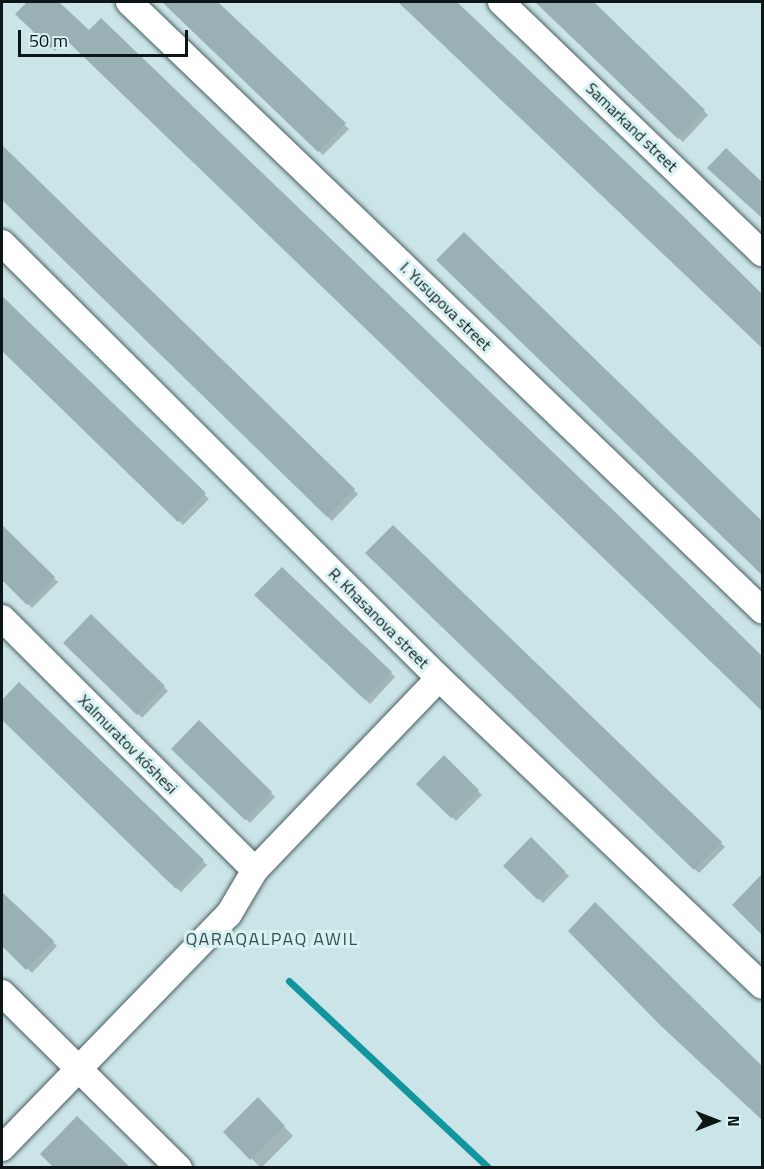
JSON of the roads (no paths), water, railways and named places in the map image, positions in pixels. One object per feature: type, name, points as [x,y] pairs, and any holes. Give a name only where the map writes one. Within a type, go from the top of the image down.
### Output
[{"type":"street","name":"I. Yusupova street","points":[[129,2],[762,610]]},
{"type":"street","name":"Samarkand street","points":[[501,2],[762,253]]},
{"type":"street","name":"R. Khasanova street","points":[[2,243],[439,678],[762,986]]},
{"type":"street","name":"Xalmuratov kóshesi","points":[[2,618],[255,870]]},
{"type":"street","points":[[2,1148],[80,1071],[229,914],[255,870],[439,678]]},
{"type":"street","points":[[2,993],[179,1167]]},
{"type":"waterway","points":[[289,981],[489,1168]]},
{"type":"district","name":"QARAQALPAQ AWIL","points":[[272,939]]}]
